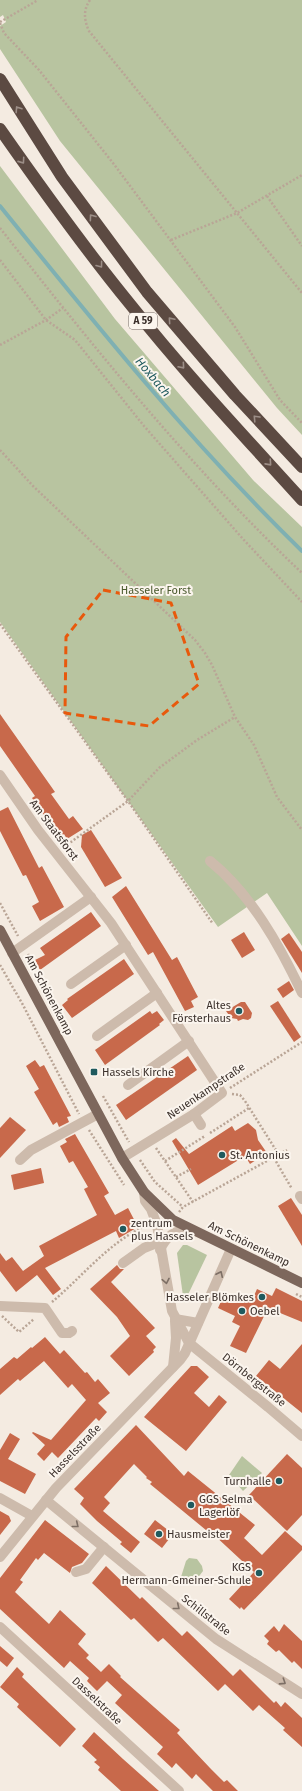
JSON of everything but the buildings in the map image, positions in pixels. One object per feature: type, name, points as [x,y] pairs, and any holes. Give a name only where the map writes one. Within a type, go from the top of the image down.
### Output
[{"type":"highway","name":"A 59","points":[[0,79],[62,177],[147,292],[235,395],[302,467]]},
{"type":"highway","name":"A 59","points":[[0,129],[45,193],[130,305],[302,500]]},
{"type":"main road","name":"Am Schönenkamp","points":[[1,936],[12,953],[122,1158],[144,1192],[174,1220],[190,1229],[231,1249],[301,1279]]},
{"type":"street","name":"Am Staatsforst","points":[[0,775],[55,853],[91,897],[126,945],[222,1093]]},
{"type":"street","points":[[210,861],[227,875],[256,913],[276,944],[302,993]]},
{"type":"street","points":[[12,953],[24,946],[91,897]]},
{"type":"street","points":[[71,984],[126,945]]},
{"type":"street","points":[[97,1036],[157,993]]},
{"type":"street","points":[[128,1085],[189,1041]]},
{"type":"street","name":"Neuenkampstraße","points":[[122,1158],[194,1114],[222,1093]]},
{"type":"street","points":[[20,1160],[31,1150],[98,1114]]},
{"type":"street","points":[[194,1114],[200,1125]]},
{"type":"street","points":[[144,1192],[145,1201],[151,1209],[157,1225],[172,1311],[175,1319],[190,1343]]},
{"type":"street","points":[[123,1263],[144,1248],[160,1246],[171,1235],[180,1230],[190,1229]]},
{"type":"street","name":"Hasselsstraße","points":[[0,1557],[46,1500],[185,1353],[231,1249]]},
{"type":"street","points":[[206,1287],[208,1299]]},
{"type":"street","points":[[0,1306],[45,1308],[62,1333],[70,1333],[72,1331]]},
{"type":"street","points":[[175,1319],[198,1323]]},
{"type":"street","points":[[173,1367],[176,1338],[175,1319]]},
{"type":"street","name":"Dörnbergstraße","points":[[190,1343],[268,1406],[302,1436]]},
{"type":"street","points":[[0,1498],[32,1516]]},
{"type":"street","name":"Schillstraße","points":[[46,1500],[216,1639],[302,1694]]},
{"type":"street","points":[[76,1572],[86,1569],[104,1547]]},
{"type":"street","name":"Dasselstraße","points":[[0,1627],[179,1791]]},
{"type":"path","points":[[38,0],[0,22],[4,33],[39,70],[113,163],[235,327],[280,400],[302,423]]},
{"type":"path","points":[[90,0],[86,6],[84,15],[89,31],[302,293]]},
{"type":"path","points":[[171,240],[237,213],[302,175]]},
{"type":"path","points":[[267,196],[302,246]]},
{"type":"path","points":[[0,228],[63,308],[172,440],[237,510],[302,573]]},
{"type":"path","points":[[0,260],[46,320],[75,340],[144,426],[243,540],[302,602]]},
{"type":"path","points":[[0,345],[46,320],[63,308]]},
{"type":"path","points":[[0,450],[33,486],[195,640],[212,665],[235,718],[254,745],[278,797],[302,830]]},
{"type":"path","points":[[0,624],[128,801],[213,924]]},
{"type":"path","points":[[55,853],[128,801],[159,768],[197,740],[235,718]]},
{"type":"path","points":[[0,903],[62,1020]]},
{"type":"path","points":[[0,965],[23,1005],[84,1122],[125,1186]]},
{"type":"path","name":"Neuenkampstraße","points":[[222,1093],[302,1042]]},
{"type":"path","points":[[101,1093],[155,1182],[183,1207]]},
{"type":"path","points":[[222,1093],[240,1095],[279,1155]]},
{"type":"path","points":[[152,1141],[193,1202]]},
{"type":"path","points":[[174,1220],[183,1207],[287,1150]]},
{"type":"path","points":[[274,1158],[295,1193],[301,1198]]},
{"type":"path","points":[[176,1177],[191,1169]]},
{"type":"path","points":[[0,1315],[19,1332],[74,1284],[101,1256],[122,1239],[144,1227],[157,1225]]},
{"type":"highlighted area","points":[[103,590],[171,603],[199,684],[149,726],[65,713],[66,637]]},
{"type":"green space","points":[[0,0],[302,0],[302,435],[277,408],[60,141],[0,49],[0,26],[6,22],[3,15],[0,17]]},
{"type":"green space","name":"Hasseler Forst","points":[[0,166],[115,319],[253,480],[302,527],[302,946],[267,893],[218,927],[0,622]]},
{"type":"green space","points":[[183,1245],[187,1245],[207,1255],[184,1303],[177,1253]]},
{"type":"green space","points":[[242,1456],[262,1473],[243,1491],[229,1475]]},
{"type":"green space","points":[[189,1558],[197,1559],[202,1566],[203,1571],[196,1580],[189,1581],[181,1577],[186,1561]]},
{"type":"waterway","name":"Hoxbach","points":[[0,206],[72,295],[183,426],[261,510],[302,551]]},
{"type":"place","name":"Altes Försterhaus","points":[[239,1011]]},
{"type":"place","name":"Hassels Kirche","points":[[94,1072]]},
{"type":"place","name":"St. Antonius","points":[[222,1155]]},
{"type":"place","name":"zentrum plus Hassels","points":[[123,1229]]},
{"type":"place","name":"Hasseler Blömkes","points":[[262,1297]]},
{"type":"place","name":"Oebel","points":[[242,1311]]},
{"type":"place","name":"Turnhalle","points":[[279,1481]]},
{"type":"place","name":"GGS Selma Lagerlöf","points":[[191,1505]]},
{"type":"place","name":"Hausmeister","points":[[159,1534]]},
{"type":"place","name":"KGS Hermann-Gmeiner-Schule","points":[[259,1573]]}]
